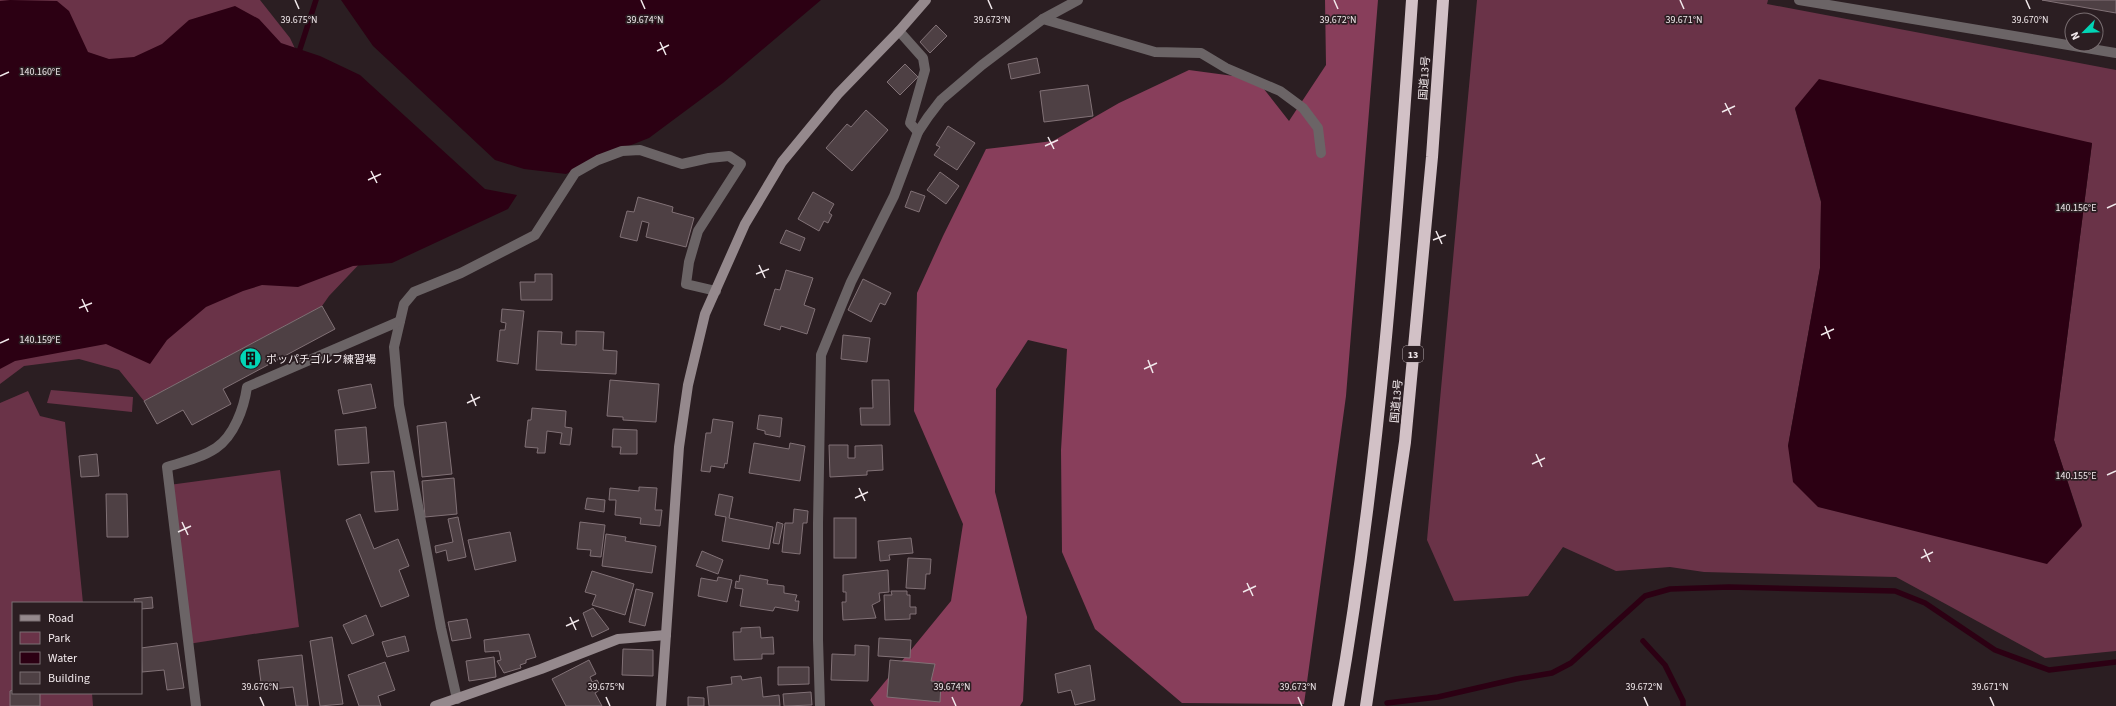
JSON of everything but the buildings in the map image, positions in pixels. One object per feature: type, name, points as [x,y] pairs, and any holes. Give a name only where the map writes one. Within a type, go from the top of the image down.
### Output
[{"type":"highway","name":"国道13号","points":[[1338,706],[1346,663],[1377,428],[1402,140],[1412,0]]},
{"type":"highway","name":"国道13号","points":[[1366,706],[1405,442],[1432,157],[1443,0]]},
{"type":"street","points":[[661,706],[679,447],[688,385],[705,314],[745,224],[782,162],[838,94],[899,32],[926,0]]},
{"type":"street","points":[[820,706],[818,547],[821,355],[851,282],[894,196],[918,132],[941,100],[982,65],[1043,19],[1078,0]]},
{"type":"street","points":[[1800,0],[2116,53]]},
{"type":"street","points":[[1043,19],[1155,52],[1201,53],[1226,68],[1280,91],[1303,108],[1318,128],[1321,153]]},
{"type":"street","points":[[899,32],[923,58],[925,70],[910,123],[918,132]]},
{"type":"street","points":[[457,699],[441,628],[399,405],[394,347],[404,304],[414,292],[461,273],[535,235],[575,173],[598,160],[622,151],[640,150],[682,164],[709,158],[729,156],[740,164],[698,231],[689,262],[686,284],[716,291]]},
{"type":"street","points":[[196,706],[167,467],[192,460],[216,448],[232,430],[245,402],[248,387],[400,321]]},
{"type":"street","points":[[435,706],[618,639],[666,635]]},
{"type":"green space","points":[[0,0],[260,0],[290,38],[385,237],[329,296],[322,306],[144,401],[119,370],[79,359],[24,366],[0,384]]},
{"type":"green space","points":[[1477,0],[1768,0],[1767,4],[2116,70],[2116,651],[2045,658],[1896,577],[1704,572],[1670,567],[1616,571],[1563,547],[1528,596],[1454,601],[1427,540]],"holes":[[[1795,109],[2092,143],[2054,440],[2082,525],[1788,446],[1820,268],[1821,202]]]},
{"type":"green space","points":[[51,390],[133,397],[132,412],[47,403]]},
{"type":"green space","points":[[28,391],[40,416],[65,422],[83,602],[12,602],[12,694],[92,694],[93,706],[0,706],[0,403]]},
{"type":"green space","points":[[280,470],[299,627],[188,644],[169,485]]},
{"type":"shaded area","points":[[1325,0],[1378,0],[1346,396],[1304,704],[1182,703],[1095,629],[1062,552],[1061,450],[1067,349],[1028,340],[996,389],[995,492],[1027,617],[1023,701],[1020,706],[874,706],[870,700],[951,601],[963,524],[914,411],[917,293],[986,149],[1053,141],[1119,103],[1189,70],[1256,79],[1289,121],[1326,65]]},
{"type":"water","points":[[341,0],[821,0],[723,83],[649,138],[606,155],[566,174],[524,169],[495,160],[373,46]]},
{"type":"water","points":[[0,1],[57,1],[69,11],[88,52],[109,59],[134,57],[162,44],[189,20],[235,6],[259,19],[281,43],[320,56],[360,75],[485,189],[517,195],[508,209],[392,263],[353,266],[298,287],[262,285],[243,291],[206,307],[167,340],[150,364],[106,344],[15,361],[0,369]]},
{"type":"water","points":[[1819,79],[2092,143],[2054,440],[2082,526],[2047,564],[1818,507],[1793,482],[1788,446],[1820,268],[1821,201],[1795,108]]},
{"type":"waterway","points":[[300,49],[316,0]]},
{"type":"waterway","points":[[1387,703],[1438,697],[1516,679],[1552,673],[1571,663],[1645,596],[1670,589],[1729,587],[1895,591],[1925,603],[1995,650],[2049,670],[2116,662]]},
{"type":"waterway","points":[[1643,641],[1665,665],[1683,701],[1683,706]]},
{"type":"place","name":"ポッパチゴルフ練習場","points":[[251,359]]}]
